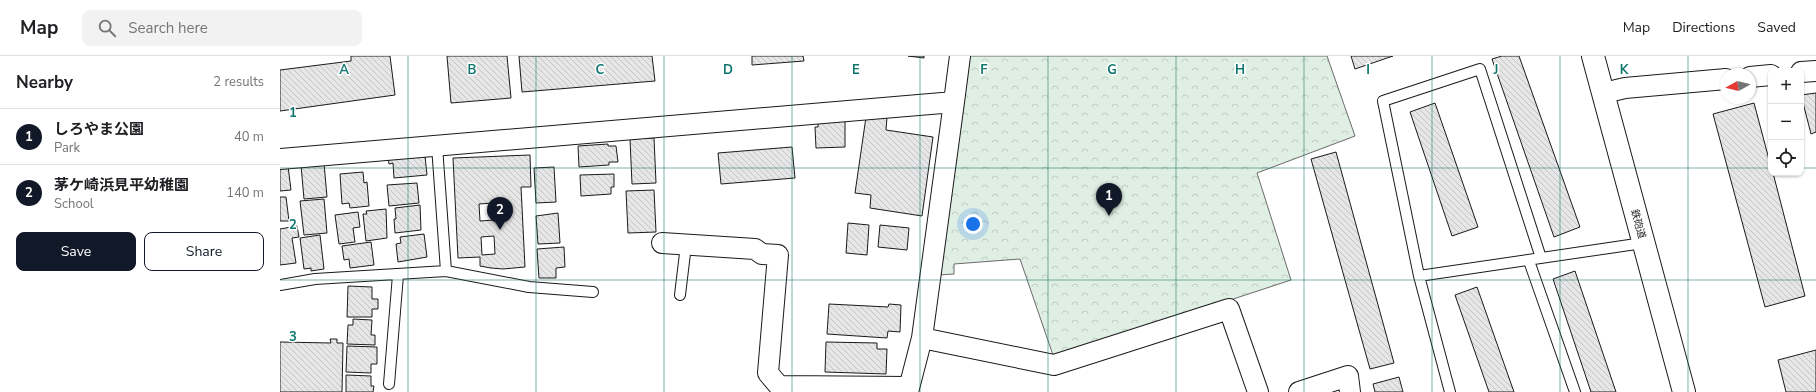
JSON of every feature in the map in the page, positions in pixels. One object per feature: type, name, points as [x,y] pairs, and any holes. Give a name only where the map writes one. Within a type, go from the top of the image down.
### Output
[{"type":"street","points":[[662,244],[755,249],[762,254],[778,255],[768,373],[780,386],[909,389],[922,338],[960,56]]},
{"type":"street","name":"鉄砲道","points":[[1593,56],[1604,92],[1643,243],[1684,392]]},
{"type":"street","points":[[1804,72],[1816,71]]},
{"type":"street","points":[[1756,76],[1768,75]]},
{"type":"street","points":[[1604,92],[1625,88],[1720,80]]},
{"type":"street","points":[[280,159],[954,102]]},
{"type":"street","points":[[922,338],[1054,365],[1229,309],[1258,392]]},
{"type":"street","points":[[1299,392],[1348,376],[1350,392]]},
{"type":"lane","points":[[1450,392],[1418,276],[1383,101],[1480,69],[1542,258]]},
{"type":"lane","points":[[437,146],[446,271]]},
{"type":"lane","points":[[1418,276],[1529,261],[1643,243]]},
{"type":"lane","points":[[680,296],[686,245]]},
{"type":"lane","points":[[1529,261],[1575,392]]},
{"type":"lane","points":[[280,285],[315,279],[446,271],[529,287],[593,292]]},
{"type":"lane","points":[[389,384],[398,275]]},
{"type":"green space","points":[[968,56],[1327,56],[1355,136],[1257,173],[1291,280],[1054,358],[1020,259],[954,264],[954,274],[939,275]]},
{"type":"building","points":[[351,56],[390,56],[395,95],[280,111],[280,70],[351,61]]},
{"type":"building","points":[[447,56],[507,56],[511,98],[451,103]]},
{"type":"building","points":[[519,56],[652,56],[655,81],[522,92]]},
{"type":"building","points":[[752,56],[803,56],[804,61],[752,65]]},
{"type":"building","points":[[908,56],[924,56],[924,58]]},
{"type":"building","points":[[1351,56],[1393,56],[1355,69]]},
{"type":"building","points":[[1502,56],[1519,56],[1580,227],[1554,237],[1492,59]]},
{"type":"building","points":[[1816,93],[1816,132],[1811,134],[1804,107],[1804,95]]},
{"type":"building","points":[[1435,103],[1478,227],[1452,236],[1410,112]]},
{"type":"building","points":[[1754,104],[1768,156],[1768,176],[1774,176],[1805,296],[1765,307],[1713,114]]},
{"type":"building","points":[[866,117],[887,117],[886,130],[933,137],[922,216],[870,208],[871,195],[855,193]]},
{"type":"building","points":[[845,119],[845,147],[816,148],[815,127],[818,127],[818,122]]},
{"type":"building","points":[[654,138],[656,183],[632,184],[630,139]]},
{"type":"building","points":[[608,144],[608,146],[616,146],[618,162],[609,162],[609,165],[579,167],[578,146]]},
{"type":"building","points":[[792,147],[795,178],[721,184],[718,153]]},
{"type":"building","points":[[1336,152],[1394,363],[1370,369],[1311,159]]},
{"type":"building","points":[[530,155],[531,187],[521,187],[525,267],[503,269],[491,268],[480,266],[480,257],[458,258],[453,158]],"holes":[[[493,203],[494,220],[480,221],[479,204]],[[494,236],[495,254],[482,255],[481,237]]]},
{"type":"building","points":[[388,156],[425,156],[427,175],[394,178],[393,163],[389,164]]},
{"type":"building","points":[[324,163],[327,197],[304,199],[301,165]]},
{"type":"building","points":[[288,166],[291,190],[280,191],[280,167]]},
{"type":"building","points":[[554,167],[556,202],[536,203],[534,168]]},
{"type":"building","points":[[363,172],[364,183],[367,182],[369,206],[350,208],[349,203],[342,204],[340,174]]},
{"type":"building","points":[[614,174],[614,187],[611,187],[611,194],[581,196],[580,175]]},
{"type":"building","points":[[417,183],[419,203],[389,206],[387,185]]},
{"type":"building","points":[[654,190],[656,232],[628,233],[626,191]]},
{"type":"building","points":[[280,197],[286,197],[289,221],[280,221]]},
{"type":"building","points":[[324,199],[327,233],[304,235],[300,201]]},
{"type":"building","points":[[420,205],[421,230],[395,233],[395,208]]},
{"type":"building","points":[[386,209],[387,238],[366,241],[363,214],[367,214],[366,211]]},
{"type":"building","points":[[358,212],[360,227],[353,228],[355,242],[339,244],[335,215]]},
{"type":"building","points":[[558,213],[560,243],[538,244],[536,216]]},
{"type":"building","points":[[848,223],[869,225],[867,255],[846,253]]},
{"type":"building","points":[[880,225],[909,228],[907,250],[878,247]]},
{"type":"building","points":[[297,226],[299,237],[292,238],[296,263],[280,265],[280,229]]},
{"type":"building","points":[[424,234],[427,257],[398,262],[396,244],[401,243],[400,237]]},
{"type":"building","points":[[320,235],[324,269],[311,271],[311,268],[304,269],[300,238]]},
{"type":"building","points":[[371,242],[374,265],[350,268],[349,259],[344,260],[342,246]]},
{"type":"building","points":[[564,247],[565,267],[556,268],[556,278],[539,278],[537,249]]},
{"type":"building","points":[[1575,271],[1616,392],[1591,392],[1553,279]]},
{"type":"building","points":[[348,286],[372,287],[372,299],[378,299],[378,309],[372,309],[372,317],[347,317]]},
{"type":"building","points":[[1477,287],[1514,392],[1489,392],[1455,295]]},
{"type":"building","points":[[829,304],[888,307],[889,304],[901,305],[900,332],[888,331],[887,338],[827,334]]},
{"type":"building","points":[[353,319],[372,320],[371,335],[375,335],[375,345],[347,344],[348,325],[353,325]]},
{"type":"building","points":[[330,339],[337,339],[337,343],[343,343],[342,392],[280,392],[280,342],[331,343]]},
{"type":"building","points":[[826,342],[877,343],[877,349],[887,349],[886,374],[825,372]]},
{"type":"building","points":[[347,346],[377,347],[377,364],[371,364],[371,373],[346,372]]},
{"type":"building","points":[[1816,350],[1816,392],[1786,392],[1778,360]]},
{"type":"building","points":[[346,375],[371,376],[371,386],[374,386],[373,392],[346,392]]},
{"type":"building","points":[[1399,377],[1403,392],[1375,392],[1373,384]]},
{"type":"place","name":"しろやま公園","points":[[1109,216]]},
{"type":"place","name":"茅ケ崎浜見平幼稚園","points":[[500,230]]}]
